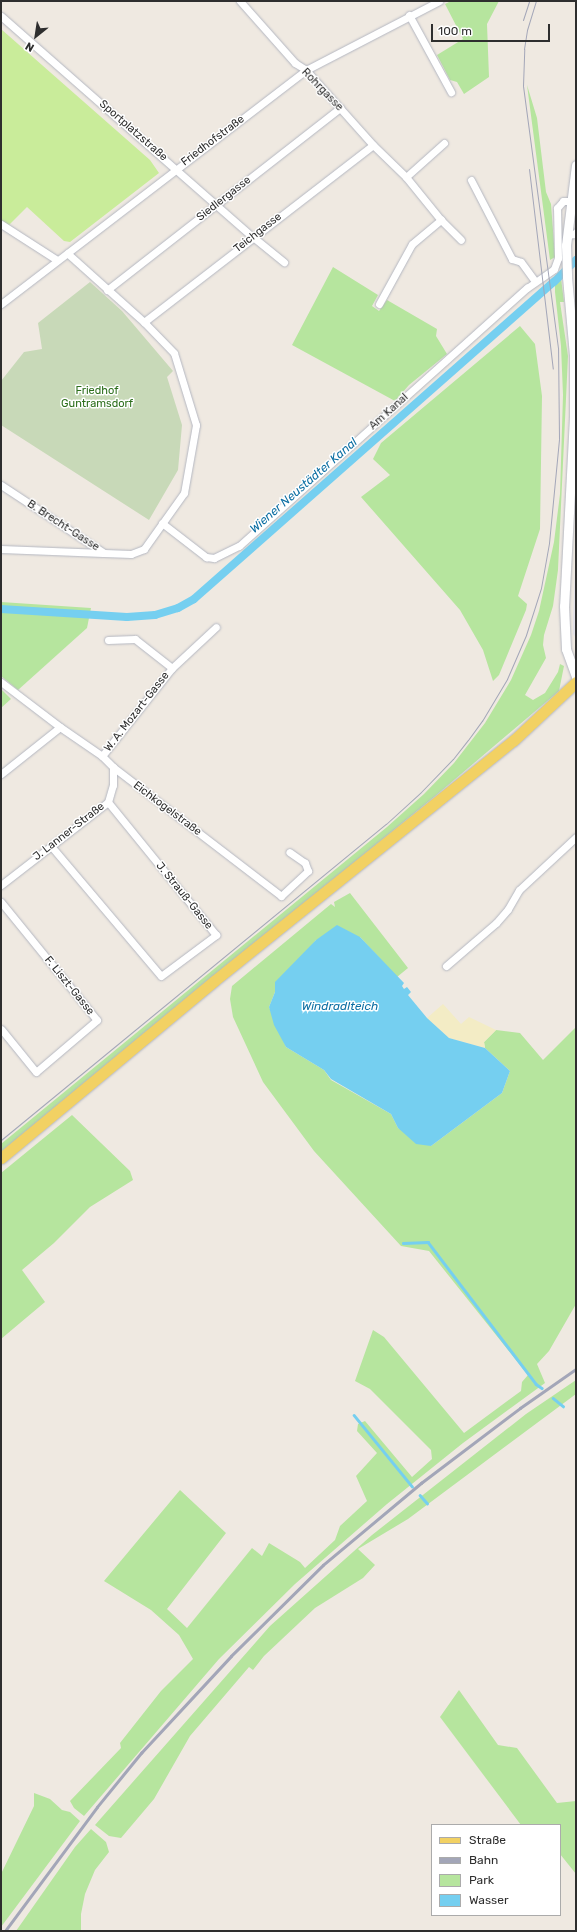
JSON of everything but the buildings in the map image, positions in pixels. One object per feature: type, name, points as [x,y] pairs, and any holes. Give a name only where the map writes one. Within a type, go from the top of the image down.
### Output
[{"type":"main road","points":[[1,1158],[214,981],[508,744],[546,712],[576,682]]},
{"type":"street","name":"Rohrgasse","points":[[240,1],[295,63],[306,70],[373,145],[406,177],[441,220],[461,240]]},
{"type":"street","name":"Friedhofstraße","points":[[1,304],[306,70],[409,15],[439,1]]},
{"type":"street","points":[[409,15],[451,92]]},
{"type":"street","name":"Sportplatzstraße","points":[[1,16],[216,205],[284,262]]},
{"type":"street","name":"Siedlergasse","points":[[107,290],[340,108]]},
{"type":"street","points":[[406,177],[444,143]]},
{"type":"street","name":"Teichgasse","points":[[144,322],[373,145]]},
{"type":"street","points":[[576,165],[571,201],[572,233],[566,256],[574,355],[574,409],[564,606],[566,649],[576,676]]},
{"type":"street","points":[[471,180],[512,259],[521,262],[535,282]]},
{"type":"street","name":"Am Kanal","points":[[162,523],[206,557],[214,558],[239,546],[535,282],[556,266],[558,258],[557,208],[563,201],[571,201]]},
{"type":"street","points":[[379,304],[412,244],[441,220]]},
{"type":"street","points":[[1,224],[57,260]]},
{"type":"street","points":[[67,254],[144,322],[174,353],[196,425],[184,493],[162,523]]},
{"type":"street","name":"B. Brecht-Gasse","points":[[1,485],[104,553],[131,554],[144,549],[162,523]]},
{"type":"street","points":[[1,549],[104,553]]},
{"type":"street","name":"W. A. Mozart-Gasse","points":[[102,756],[172,668],[216,626]]},
{"type":"street","name":"W. A. Mozart-Gasse","points":[[108,640],[134,639],[172,668]]},
{"type":"street","name":"Eichkogelstraße","points":[[1,682],[60,727],[102,756],[113,767],[281,896],[308,871],[305,863],[288,852]]},
{"type":"street","points":[[1,774],[60,727]]},
{"type":"street","name":"J. Lanner-Straße","points":[[1,885],[108,802],[113,785],[113,767]]},
{"type":"street","name":"J. Strauß-Gasse","points":[[52,846],[161,976],[216,935],[108,802]]},
{"type":"street","points":[[446,966],[496,923],[508,909],[519,890],[576,837]]},
{"type":"street","name":"F. Liszt-Gasse","points":[[1,902],[97,1020],[36,1072],[1,1029]]},
{"type":"shaded area","points":[[576,540],[576,638],[573,634],[573,619]]},
{"type":"green space","points":[[451,1],[499,1],[487,24],[489,77],[464,94],[457,82],[450,80],[437,55],[463,39],[445,4]]},
{"type":"green space","points":[[1,29],[150,160],[159,173],[70,242],[64,241],[27,207],[9,225],[1,221]]},
{"type":"green space","points":[[527,85],[537,118],[546,192],[551,204],[555,257],[550,260]]},
{"type":"green space","points":[[333,267],[378,295],[372,306],[379,311],[387,300],[437,329],[436,336],[447,354],[409,385],[395,401],[292,345]]},
{"type":"green space","points":[[561,278],[564,302],[560,302],[568,356],[558,570],[553,606],[544,635],[543,645],[546,658],[525,695],[533,700],[545,693],[558,672],[560,664],[564,666],[559,691],[434,797],[1,1152],[1,1144],[387,827],[424,794],[454,763],[485,723],[511,680],[531,635],[539,611],[554,542],[560,494],[563,395],[561,346],[555,286]]},
{"type":"green space","name":"Friedhof Guntramsdorf","points":[[90,282],[122,311],[173,371],[167,377],[182,425],[178,470],[149,520],[1,425],[1,381],[24,352],[42,349],[38,323]]},
{"type":"green space","points":[[520,326],[535,344],[542,396],[540,529],[518,596],[527,604],[526,610],[499,675],[493,681],[483,650],[460,610],[361,497],[390,475],[373,459],[381,443]]},
{"type":"green space","points":[[1,602],[91,608],[87,628],[18,690],[1,676]]},
{"type":"green space","points":[[1,689],[11,699],[1,708]]},
{"type":"green space","points":[[350,893],[408,968],[397,977],[360,937],[316,940],[275,992],[269,1007],[286,1047],[324,1070],[331,1080],[391,1114],[398,1128],[431,1146],[502,1093],[510,1071],[485,1048],[484,1042],[496,1030],[520,1033],[543,1060],[576,1027],[576,1304],[549,1351],[537,1364],[545,1383],[463,1443],[387,1504],[295,1584],[219,1659],[84,1816],[74,1808],[70,1801],[121,1748],[120,1743],[161,1691],[193,1659],[179,1635],[151,1610],[104,1581],[180,1490],[226,1533],[167,1609],[187,1628],[252,1548],[262,1556],[269,1543],[300,1562],[305,1568],[335,1540],[340,1526],[367,1501],[356,1476],[377,1453],[357,1431],[358,1424],[365,1421],[412,1477],[432,1459],[431,1450],[370,1389],[355,1381],[373,1330],[384,1337],[464,1433],[521,1391],[522,1382],[528,1375],[429,1251],[401,1246],[314,1151],[263,1082],[233,1017],[230,999],[232,986],[331,904],[335,907],[334,902]]},
{"type":"green space","points":[[72,1115],[130,1171],[133,1180],[90,1207],[54,1243],[22,1270],[45,1302],[1,1339],[1,1173]]},
{"type":"green space","points":[[576,1380],[576,1394],[408,1519],[358,1549],[375,1565],[363,1578],[315,1608],[264,1656],[253,1670],[249,1667],[190,1736],[154,1799],[121,1838],[109,1836],[95,1825],[270,1626],[372,1535],[526,1414]]},
{"type":"green space","points":[[459,1690],[498,1745],[517,1748],[557,1803],[576,1801],[576,1874],[561,1855],[561,1824],[520,1824],[440,1717]]},
{"type":"green space","points":[[34,1793],[50,1799],[62,1810],[70,1812],[80,1821],[1,1927],[1,1874],[34,1806]]},
{"type":"green space","points":[[91,1829],[106,1842],[109,1852],[95,1870],[85,1894],[81,1914],[81,1931],[16,1931],[75,1847]]},
{"type":"sand","points":[[443,1004],[461,1024],[469,1017],[496,1030],[484,1042],[485,1048],[449,1038],[427,1018]]},
{"type":"water","name":"Windradlteich","points":[[337,925],[360,937],[404,983],[402,986],[404,989],[407,987],[411,992],[408,995],[427,1018],[449,1038],[485,1048],[510,1071],[502,1093],[431,1146],[416,1144],[398,1128],[391,1114],[331,1079],[324,1070],[286,1047],[274,1025],[269,1007],[275,992],[275,982],[316,940]]},
{"type":"waterway","name":"Wiener Neustädter Kanal","points":[[1,609],[127,617],[155,615],[178,608],[194,599],[554,282],[576,260]]},
{"type":"waterway","points":[[403,1243],[428,1242],[536,1384],[542,1388]]},
{"type":"waterway","points":[[553,1398],[563,1406]]},
{"type":"waterway","points":[[354,1415],[412,1486]]},
{"type":"waterway","points":[[420,1495],[427,1503]]},
{"type":"tram line","points":[[523,20],[529,1]]},
{"type":"tram line","points":[[1,1140],[386,824],[421,792],[453,759],[482,721],[507,679],[526,635],[541,588],[549,543],[559,439],[558,348],[523,86],[524,49],[527,30],[536,1]]},
{"type":"tram line","points":[[529,169],[553,369]]},
{"type":"railway","points":[[5,1931],[97,1807],[141,1753],[231,1656],[323,1565],[421,1483],[520,1408],[576,1369]]}]
